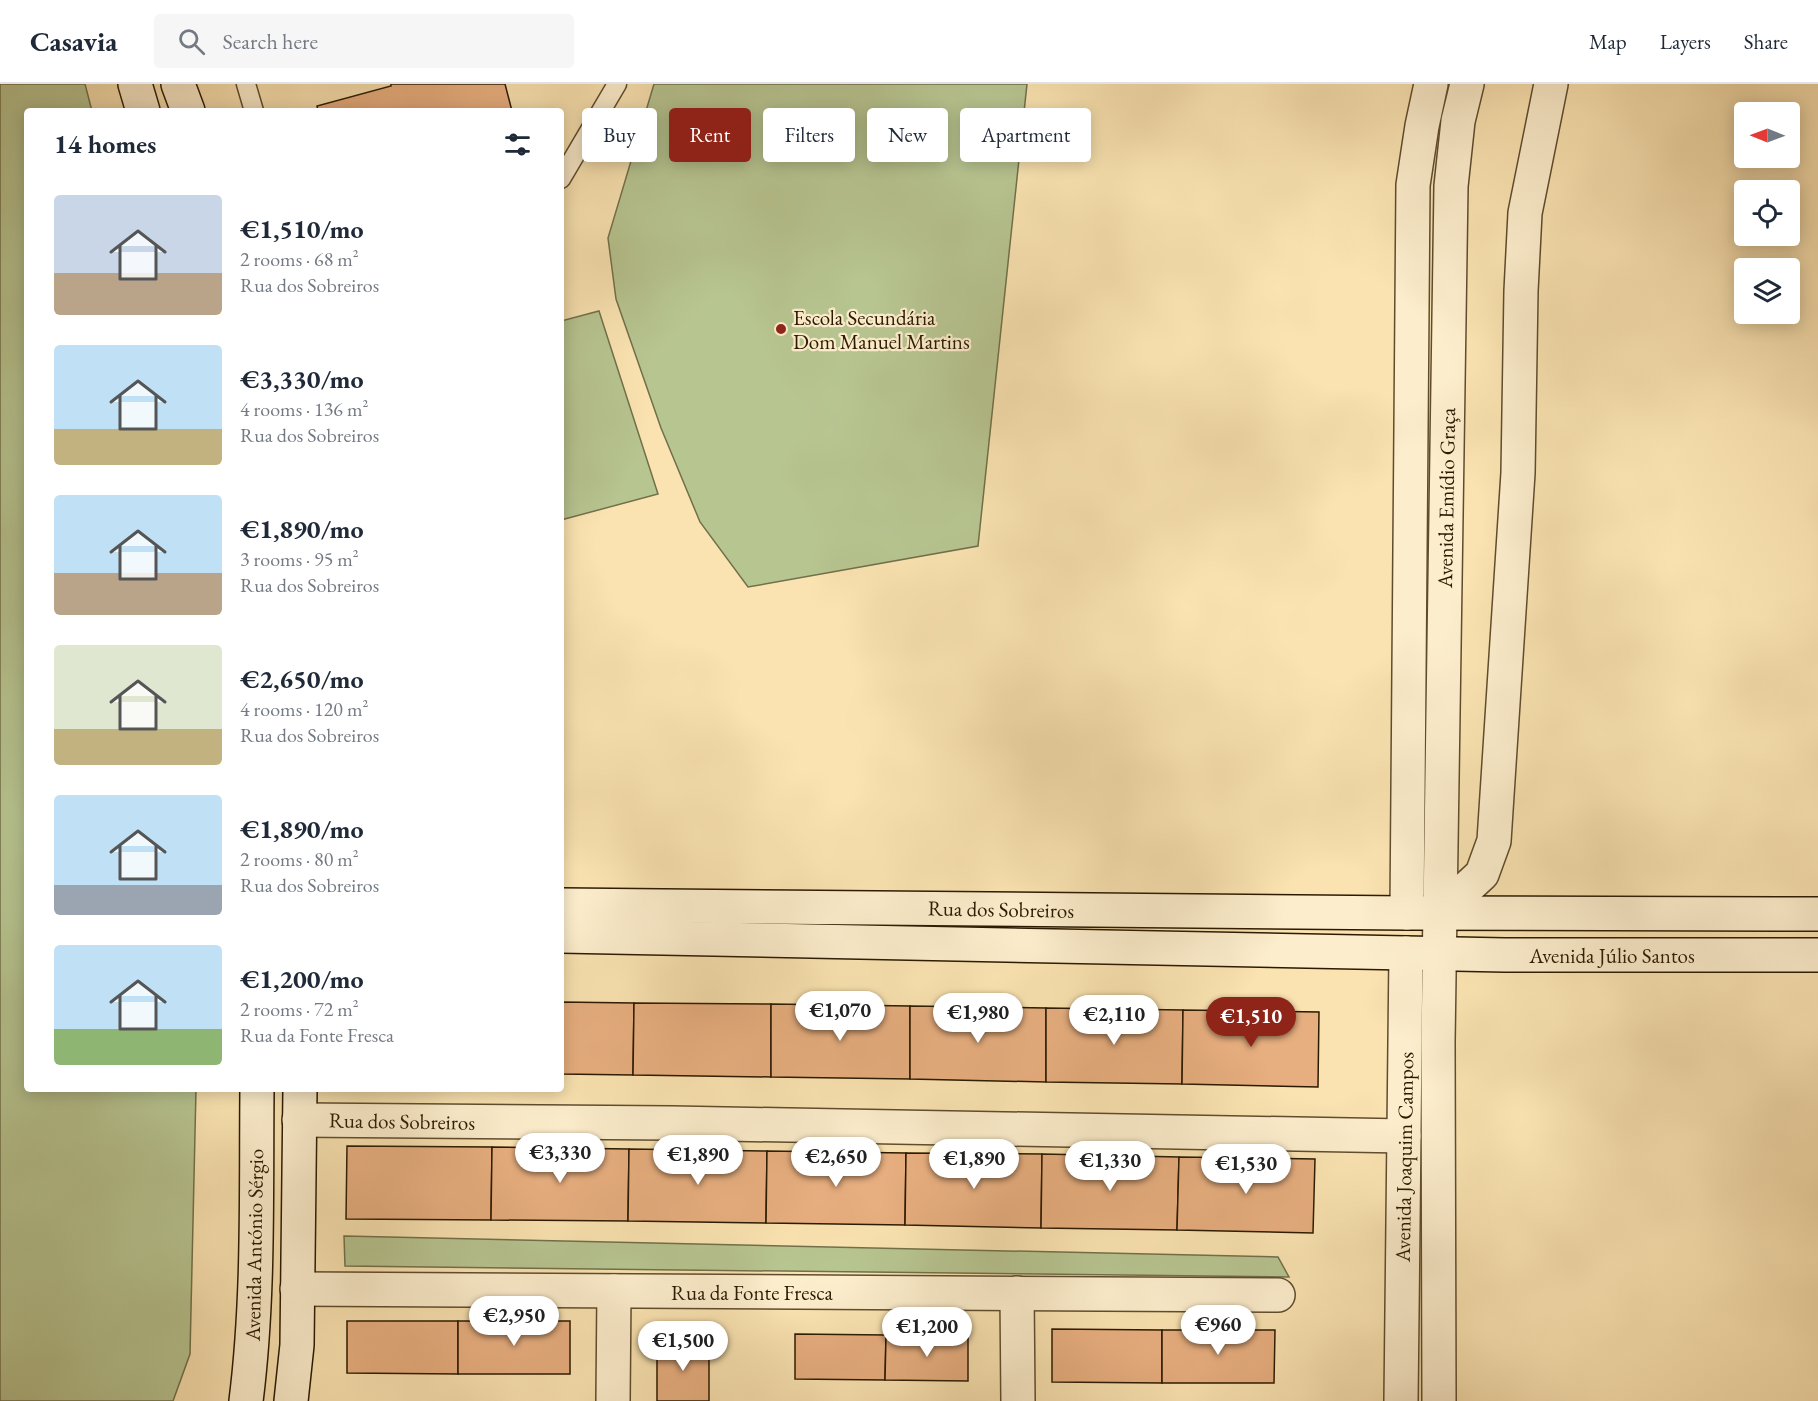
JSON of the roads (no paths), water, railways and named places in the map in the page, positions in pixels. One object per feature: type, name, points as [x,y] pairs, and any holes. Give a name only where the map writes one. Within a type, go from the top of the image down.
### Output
[{"type":"street","points":[[135,84],[142,108]]},
{"type":"street","points":[[178,84],[187,108]]},
{"type":"street","name":"Avenida Emídio Graça","points":[[1407,913],[1413,185],[1431,84]]},
{"type":"street","name":"Avenida Emídio Graça","points":[[1440,914],[1451,186],[1458,121],[1467,84]]},
{"type":"street","points":[[1440,914],[1482,874],[1494,841],[1518,473],[1521,291],[1525,213],[1551,84]]},
{"type":"street","name":"Rua dos Sobreiros","points":[[564,905],[1440,914]]},
{"type":"street","name":"Avenida Joaquim Campos","points":[[1401,1401],[1407,913]]},
{"type":"street","name":"Avenida Joaquim Campos","points":[[1439,1401],[1437,1305],[1440,914]]},
{"type":"street","name":"Avenida Júlio Santos","points":[[1440,914],[1818,914]]},
{"type":"street","name":"Rua dos Sobreiros","points":[[564,936],[1406,953]]},
{"type":"street","name":"Avenida Júlio Santos","points":[[1406,953],[1818,955]]},
{"type":"street","name":"Avenida António Sérgio","points":[[246,1401],[252,1357],[255,1290],[257,1092]]},
{"type":"street","name":"Rua dos Sobreiros","points":[[299,1104],[672,1123],[1404,1136]]},
{"type":"street","name":"Avenida António Sérgio","points":[[291,1401],[297,1345],[299,1104]]},
{"type":"street","name":"Rua da Fonte Fresca","points":[[297,1289],[1278,1295]]},
{"type":"street","points":[[613,1401],[614,1290]]},
{"type":"street","points":[[1017,1293],[1018,1401]]},
{"type":"lane","points":[[246,84],[253,108]]},
{"type":"lane","points":[[564,174],[617,84]]},
{"type":"place","name":"Escola Secundária Dom Manuel Martins","points":[[781,329]]}]
